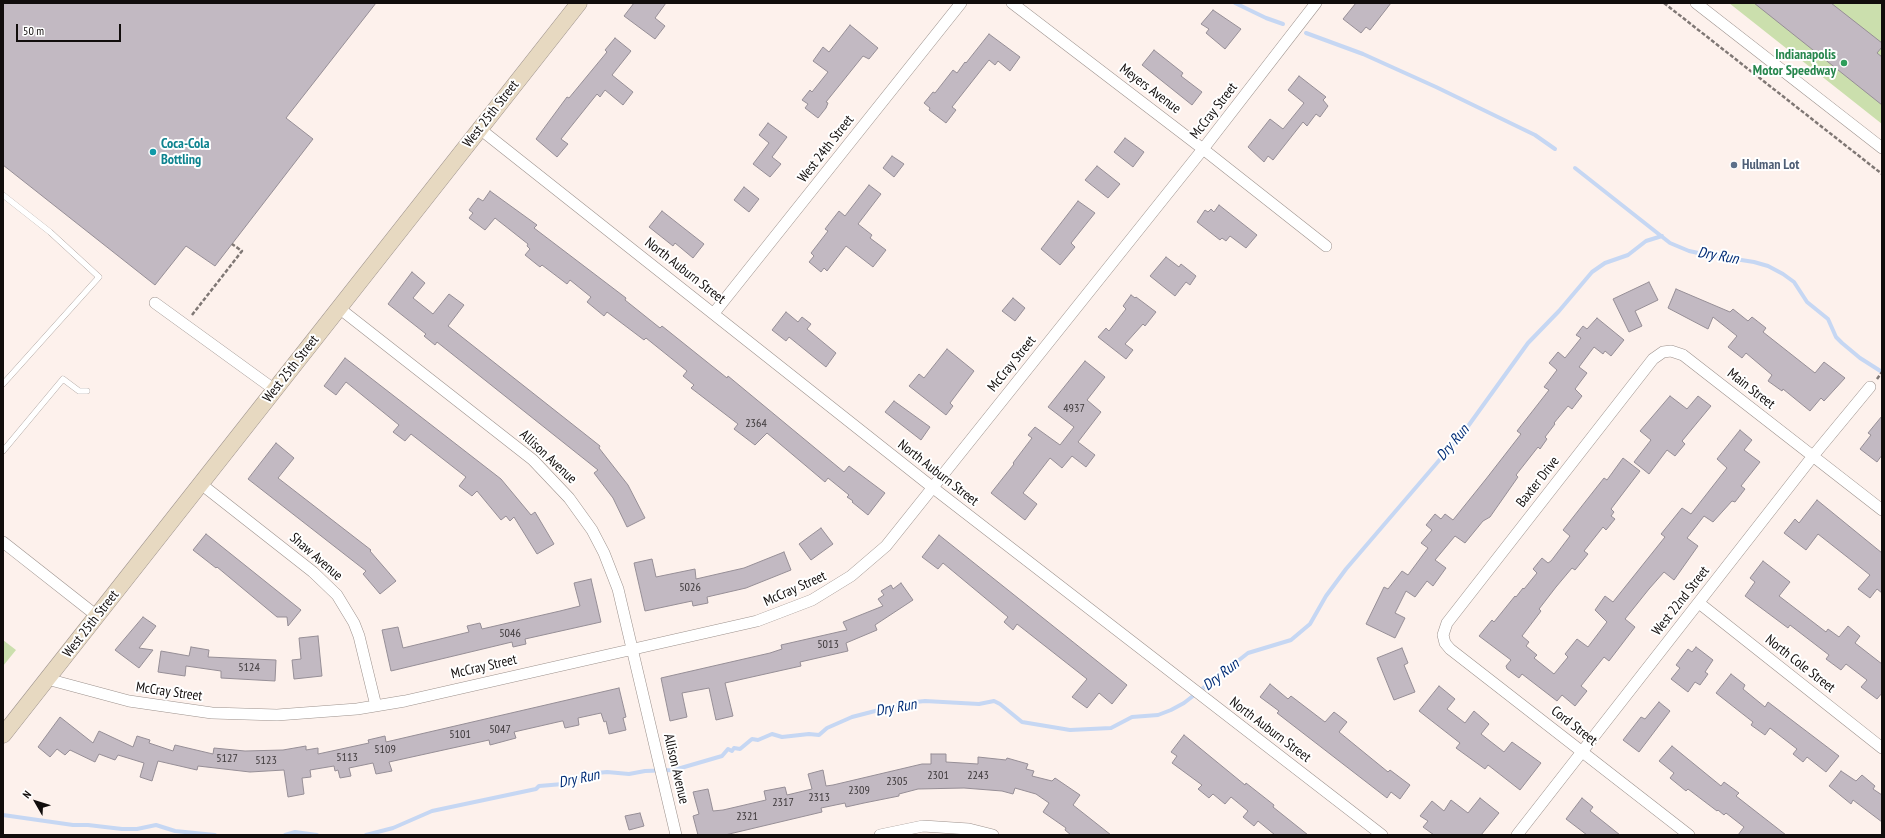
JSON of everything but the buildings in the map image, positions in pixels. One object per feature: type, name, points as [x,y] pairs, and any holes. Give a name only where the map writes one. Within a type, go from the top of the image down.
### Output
[{"type":"main road","name":"West 25th Street","points":[[3,735],[579,3]]},
{"type":"street","name":"West 24th Street","points":[[714,313],[961,3]]},
{"type":"street","name":"Meyers Avenue","points":[[1012,3],[1203,149],[1326,246]]},
{"type":"street","name":"McCray Street","points":[[47,679],[129,701],[173,708],[225,714],[310,713],[376,706],[405,701],[757,621],[812,600],[835,587],[867,564],[886,546],[1203,149],[1316,3]]},
{"type":"street","points":[[1696,3],[1882,148]]},
{"type":"street","name":"North Auburn Street","points":[[480,129],[714,313],[932,488],[1382,835]]},
{"type":"street","points":[[155,303],[275,390]]},
{"type":"street","name":"Allison Avenue","points":[[339,308],[524,452],[543,469],[565,493],[592,530],[609,565],[618,589],[676,835]]},
{"type":"street","name":"Main Street","points":[[1667,351],[1683,355],[1882,510]]},
{"type":"street","name":"Baxter Drive","points":[[1444,638],[1444,628],[1447,623],[1654,359],[1667,351]]},
{"type":"street","name":"West 22nd Street","points":[[1517,835],[1813,456],[1870,387]]},
{"type":"street","name":"Shaw Avenue","points":[[201,484],[313,572],[336,595],[351,617],[359,636],[376,706]]},
{"type":"street","points":[[3,542],[98,616]]},
{"type":"street","name":"North Cole Street","points":[[1699,603],[1882,748]]},
{"type":"street","name":"Cord Street","points":[[1444,638],[1450,649],[1689,835]]},
{"type":"street","points":[[880,835],[903,829],[944,826],[969,829],[993,835]]},
{"type":"lane","points":[[3,195],[50,232],[99,277],[3,384]]},
{"type":"lane","points":[[3,451],[63,379],[79,392],[88,391]]},
{"type":"path","points":[[1664,3],[1882,174]]},
{"type":"path","points":[[185,325],[242,251],[232,244]]},
{"type":"green space","name":"Indianapolis Motor Speedway","points":[[1729,3],[1882,3],[1882,124]]},
{"type":"green space","points":[[3,640],[16,650],[3,666]]},
{"type":"waterway","points":[[1235,3],[1266,18],[1283,24]]},
{"type":"waterway","points":[[1306,33],[1363,54],[1436,87],[1535,135],[1555,149]]},
{"type":"waterway","name":"Dry Run","points":[[1575,168],[1670,243],[1689,251],[1754,262],[1768,266],[1783,274],[1794,282],[1807,302],[1828,319],[1836,337],[1842,343],[1860,358],[1882,372]]},
{"type":"waterway","name":"Dry Run","points":[[366,835],[393,828],[432,811],[536,789],[539,786],[563,784],[597,773],[607,772],[629,774],[645,771],[674,770],[722,756],[728,749],[732,751],[734,748],[740,749],[752,739],[758,740],[772,734],[782,737],[809,734],[819,735],[827,728],[852,717],[906,703],[925,701],[979,704],[994,701],[1022,722],[1070,730],[1111,728],[1132,717],[1158,715],[1171,710],[1184,703],[1248,653],[1291,640],[1310,624],[1326,596],[1346,569],[1466,429],[1528,343],[1559,311],[1592,272],[1605,263],[1628,255],[1646,241],[1662,236]]},
{"type":"waterway","name":"Dry Run","points":[[3,815],[73,825],[88,825],[122,829],[137,829],[156,825],[175,831],[215,835]]},
{"type":"waterway","name":"Dry Run","points":[[285,835],[295,832],[317,835]]},
{"type":"place","name":"Indianapolis Motor Speedway","points":[[1844,63]]},
{"type":"place","name":"Coca-Cola Bottling","points":[[153,152]]},
{"type":"place","name":"Hulman Lot","points":[[1734,165]]}]
